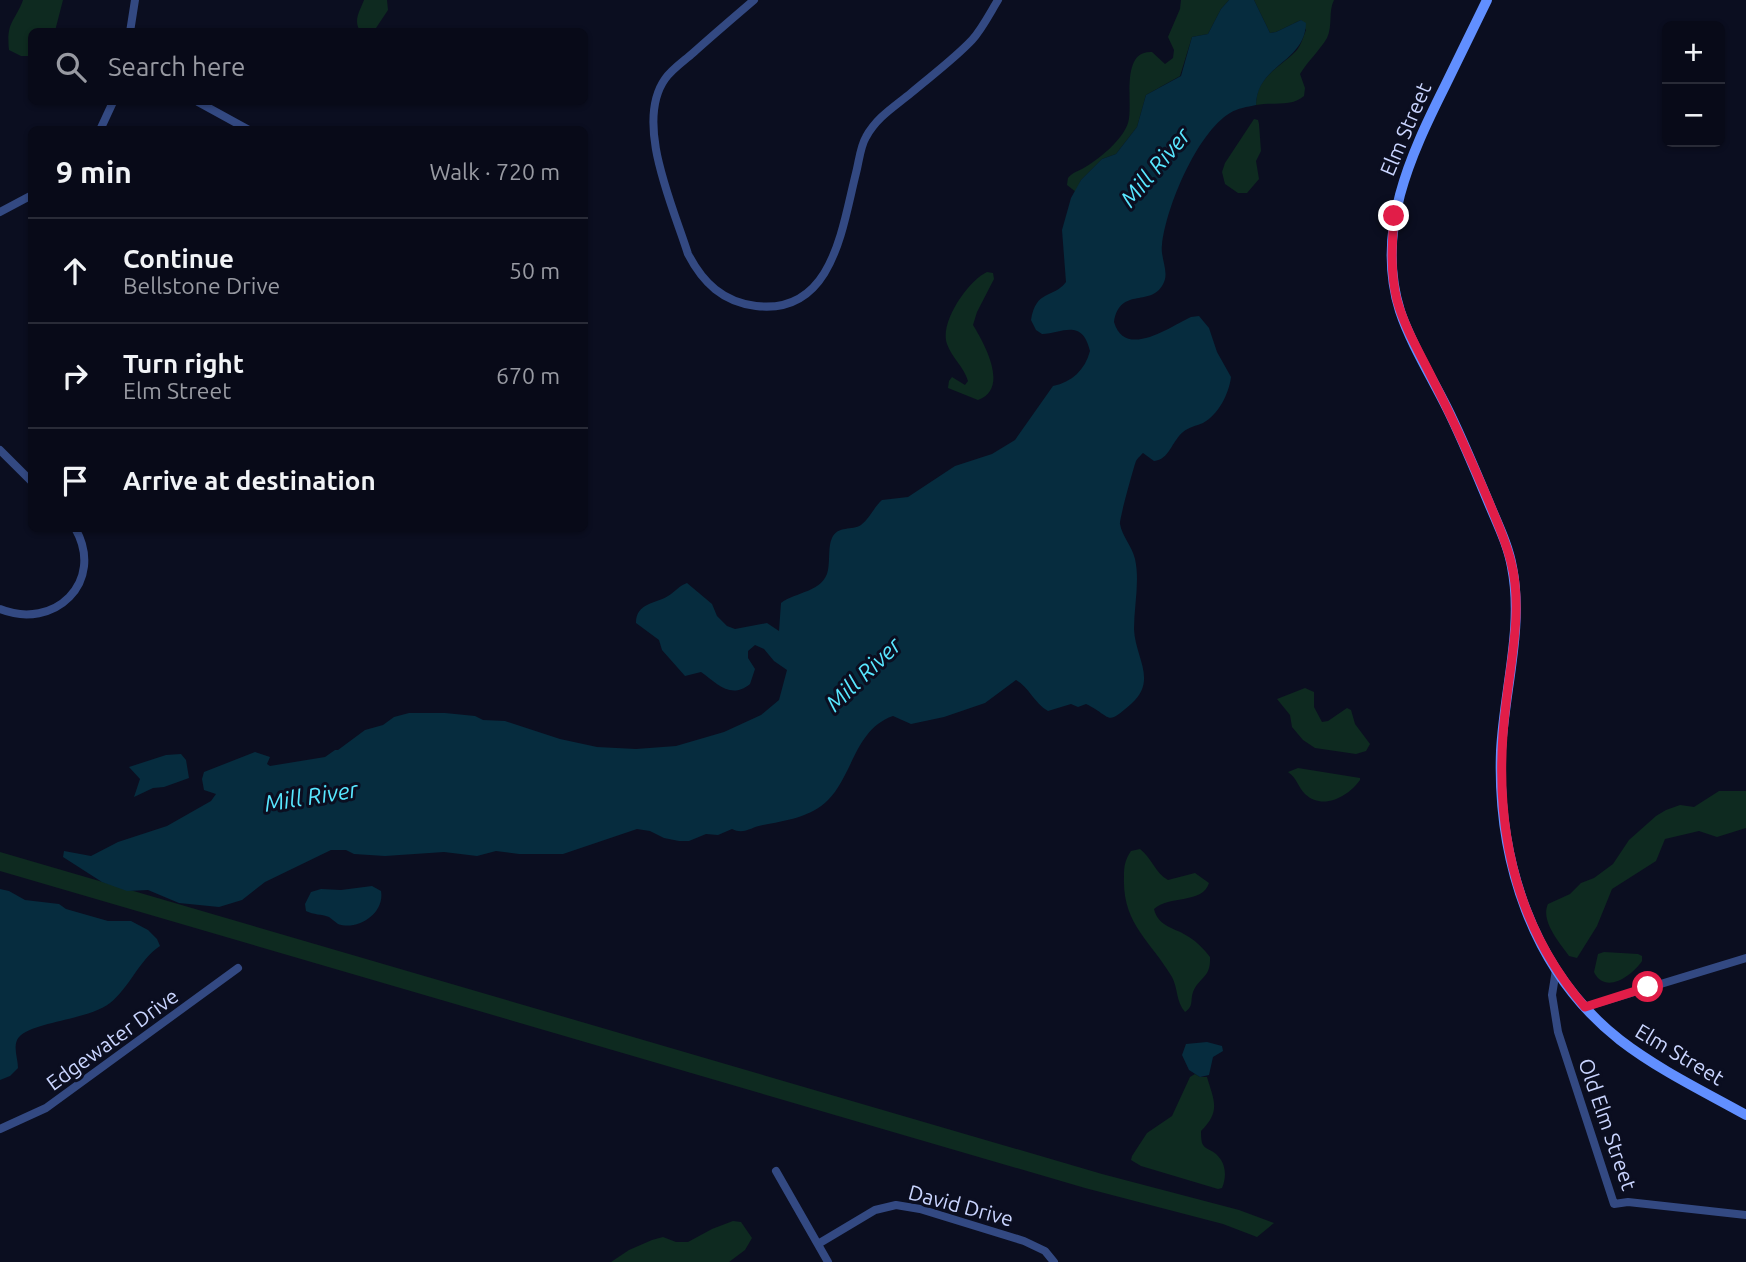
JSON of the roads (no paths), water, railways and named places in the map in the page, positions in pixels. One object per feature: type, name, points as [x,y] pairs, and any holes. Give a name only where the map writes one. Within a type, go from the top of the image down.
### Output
[{"type":"main road","name":"Elm Street","points":[[1487,0],[1430,114],[1405,174],[1394,216],[1392,266],[1401,313],[1462,441],[1504,540],[1512,566],[1514,624],[1502,750],[1502,803],[1511,863],[1520,898],[1535,933],[1556,970],[1585,1007],[1618,1038],[1646,1059],[1746,1115]]},
{"type":"street","points":[[131,28],[135,0]]},
{"type":"street","points":[[754,0],[666,77],[656,96],[652,115],[653,132],[669,193],[688,254],[696,269],[705,282],[729,299],[744,305],[771,308],[794,302],[810,292],[825,275],[838,247],[864,139],[881,115],[972,39],[998,0]]},
{"type":"street","points":[[102,126],[112,105]]},
{"type":"street","points":[[203,105],[242,126]]},
{"type":"street","points":[[0,212],[28,197]]},
{"type":"street","points":[[0,450],[28,478]]},
{"type":"street","points":[[0,609],[20,615],[38,615],[54,609],[68,598],[78,583],[83,567],[83,549],[77,532]]},
{"type":"street","points":[[1585,1007],[1746,958]]},
{"type":"street","name":"Edgewater Drive","points":[[0,1129],[46,1108],[238,968]]},
{"type":"street","name":"Old Elm Street","points":[[1556,970],[1552,995],[1558,1032],[1615,1205],[1628,1202],[1746,1215]]},
{"type":"street","points":[[776,1171],[828,1262]]},
{"type":"street","name":"David Drive","points":[[818,1244],[875,1210],[896,1205],[920,1209],[1024,1241],[1045,1251],[1054,1262]]},
{"type":"water","name":"Mill River","points":[[1229,0],[1254,0],[1270,33],[1301,20],[1306,23],[1304,36],[1290,56],[1264,81],[1258,91],[1256,105],[1230,113],[1206,137],[1185,172],[1170,211],[1162,250],[1166,273],[1164,282],[1159,290],[1130,300],[1117,311],[1114,322],[1120,333],[1128,339],[1149,337],[1191,317],[1199,316],[1209,328],[1217,352],[1231,377],[1222,403],[1213,415],[1183,432],[1167,454],[1159,460],[1154,461],[1143,453],[1136,461],[1120,524],[1134,554],[1137,585],[1134,629],[1144,677],[1139,695],[1117,716],[1109,717],[1086,704],[1078,707],[1071,704],[1048,711],[1016,680],[985,703],[944,717],[911,724],[893,716],[880,722],[862,742],[828,800],[814,811],[797,817],[744,831],[732,829],[718,835],[706,834],[689,841],[664,838],[650,831],[637,829],[563,854],[496,851],[477,856],[444,852],[385,856],[331,850],[265,882],[242,900],[219,907],[179,903],[148,890],[127,891],[102,882],[63,857],[64,851],[91,856],[118,842],[167,826],[211,801],[216,794],[204,790],[204,772],[255,752],[270,757],[267,764],[270,766],[325,757],[365,730],[409,713],[475,716],[483,720],[505,721],[560,739],[597,747],[636,749],[676,746],[724,732],[761,715],[779,700],[787,670],[774,661],[764,649],[755,645],[748,651],[748,658],[755,669],[750,684],[743,689],[730,690],[701,672],[685,676],[662,650],[659,640],[636,623],[639,611],[687,583],[712,604],[717,616],[727,626],[735,629],[767,623],[779,631],[781,603],[821,583],[828,570],[831,541],[838,531],[861,525],[882,500],[908,497],[955,466],[992,454],[1015,440],[1053,386],[1066,382],[1077,374],[1090,351],[1087,341],[1077,331],[1064,330],[1042,334],[1036,330],[1031,320],[1037,303],[1066,282],[1062,230],[1071,198],[1081,180],[1102,159],[1116,154],[1137,127],[1146,95],[1181,76],[1192,37],[1208,34]]},
{"type":"water","points":[[181,754],[186,760],[189,778],[153,788],[134,797],[140,779],[129,767],[166,755]]},
{"type":"water","points":[[372,886],[381,891],[379,906],[368,918],[354,925],[338,924],[329,917],[306,911],[305,904],[311,892]]},
{"type":"water","points":[[0,889],[25,900],[59,904],[66,909],[108,921],[131,921],[148,930],[160,946],[110,1003],[100,1009],[36,1028],[19,1037],[16,1048],[18,1068],[10,1076],[0,1080]]},
{"type":"water","points":[[1207,1042],[1222,1046],[1223,1051],[1213,1057],[1209,1075],[1200,1077],[1189,1070],[1182,1055],[1186,1044]]}]
